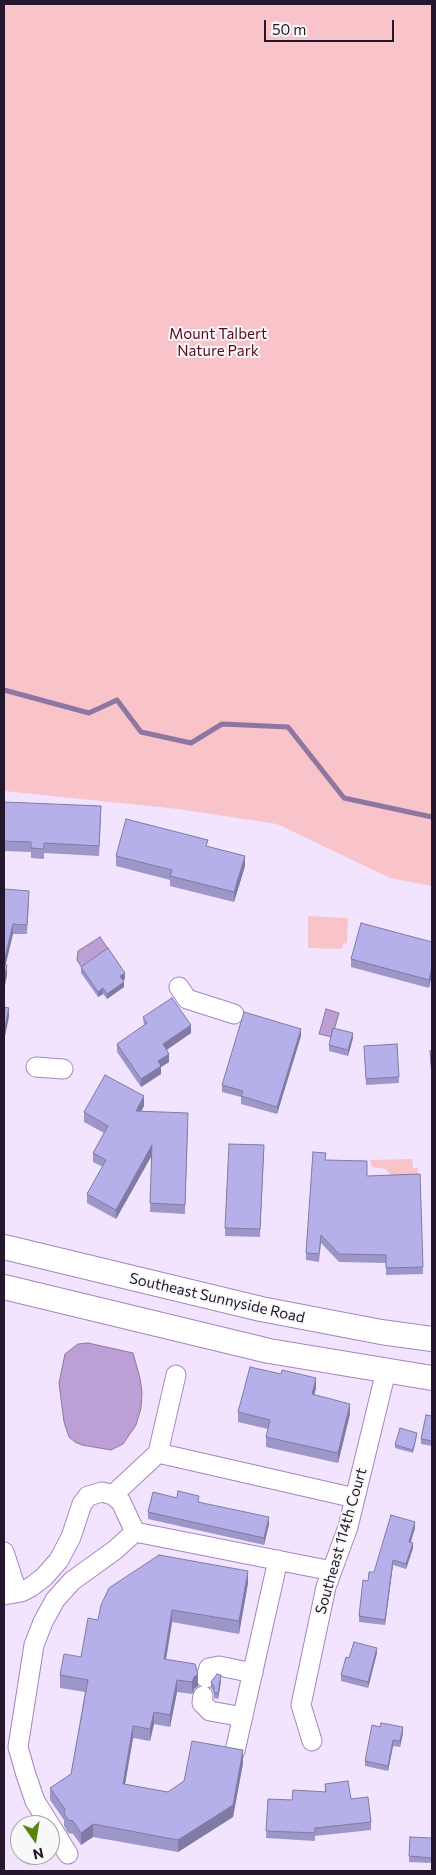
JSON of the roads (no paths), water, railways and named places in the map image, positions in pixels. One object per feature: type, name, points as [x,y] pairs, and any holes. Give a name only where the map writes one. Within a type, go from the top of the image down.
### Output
[{"type":"main road","name":"Southeast Sunnyside Road","points":[[4,1247],[262,1309],[381,1332],[432,1339]]},
{"type":"main road","points":[[4,1287],[269,1351],[432,1378]]},
{"type":"street","points":[[179,987],[187,999],[234,1014]]},
{"type":"street","points":[[36,1067],[63,1069]]},
{"type":"street","name":"Southeast 114th Court","points":[[312,1740],[301,1705],[326,1586],[348,1527],[386,1371]]},
{"type":"street","points":[[113,1495],[158,1453],[176,1375]]},
{"type":"street","points":[[158,1453],[355,1498]]},
{"type":"street","points":[[4,1552],[10,1594],[31,1587],[44,1577],[59,1560],[71,1537],[82,1504],[88,1496],[102,1492],[113,1495],[121,1502],[135,1532]]},
{"type":"street","points":[[135,1532],[332,1571]]},
{"type":"street","points":[[44,1815],[35,1801],[18,1747],[34,1645],[43,1622],[55,1600],[72,1582],[115,1550],[135,1532]]},
{"type":"street","points":[[235,1751],[278,1560]]},
{"type":"street","points":[[243,1717],[210,1711],[202,1703],[209,1668],[219,1666],[253,1673]]},
{"type":"street","points":[[60,1841],[68,1854]]},
{"type":"waterway","points":[[4,690],[89,713],[117,700],[141,732],[191,743],[222,724],[288,727],[344,798],[432,817]]},
{"type":"park label","name":"Mount Talbert Nature Park","points":[[218,342]]}]
